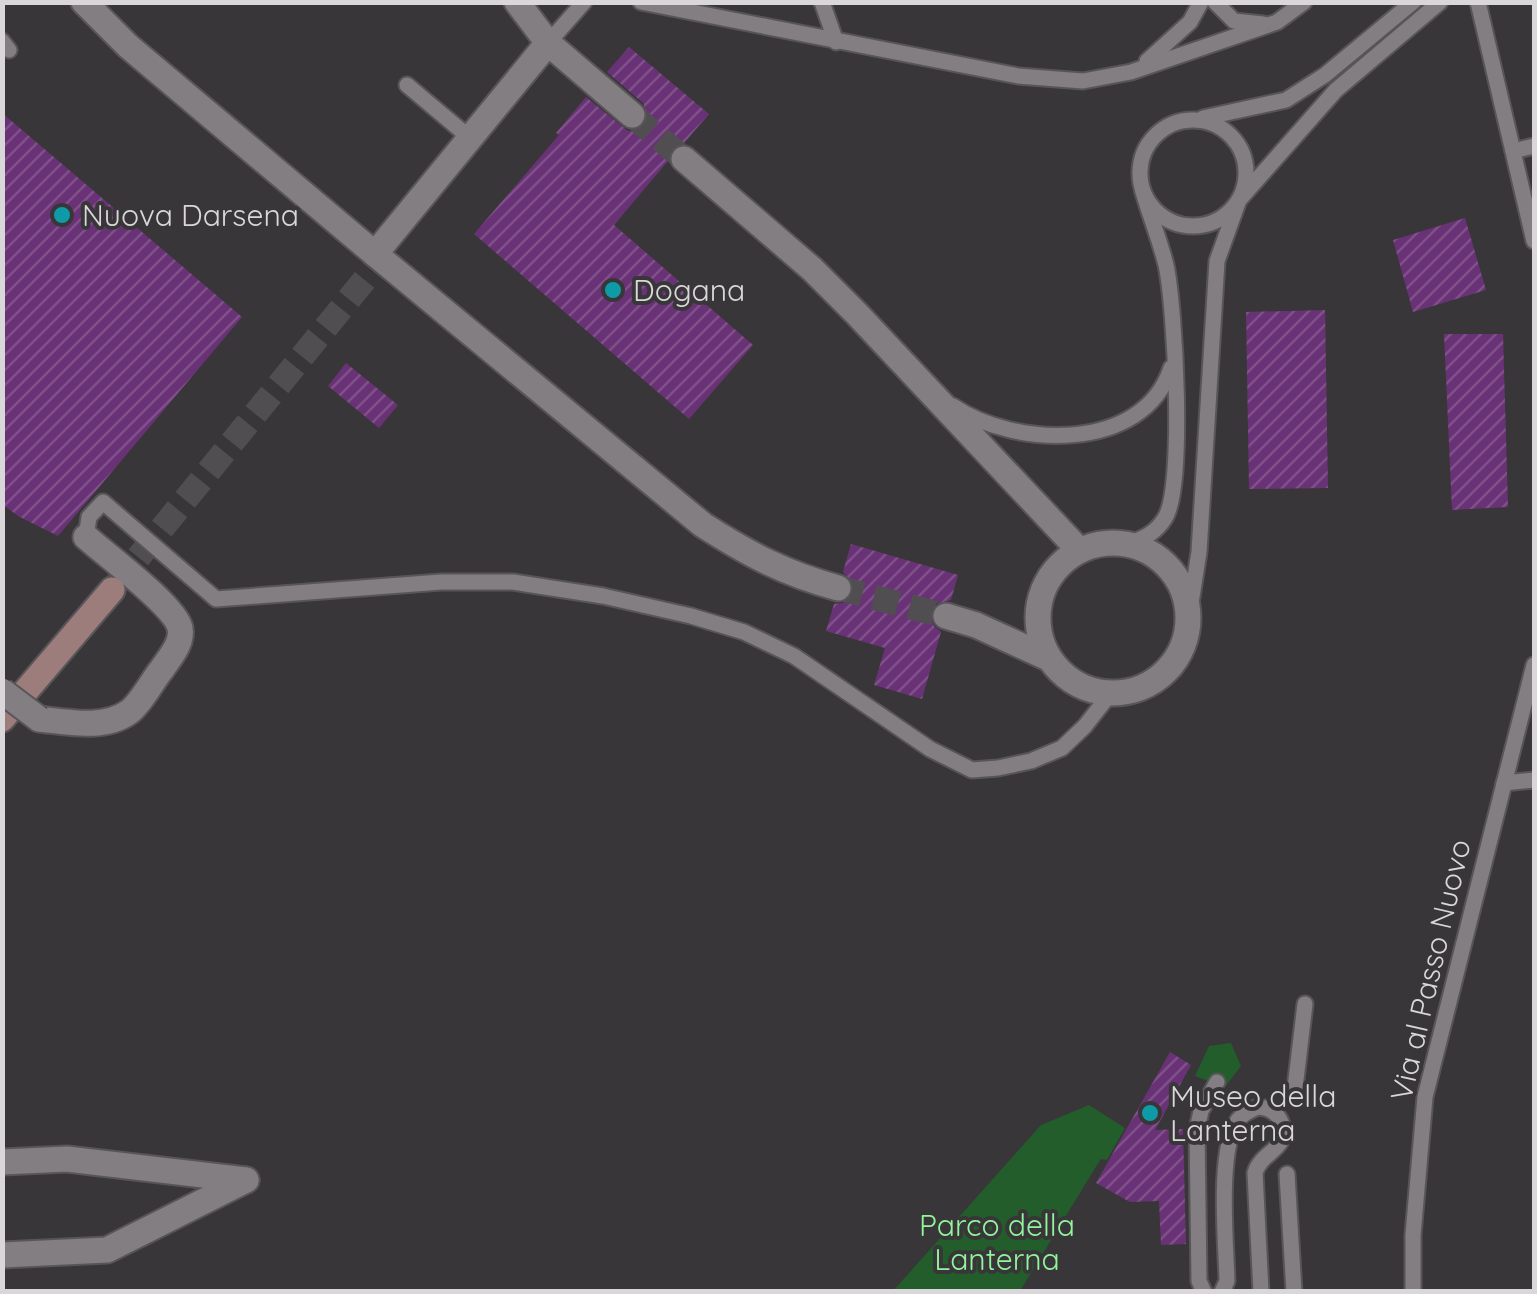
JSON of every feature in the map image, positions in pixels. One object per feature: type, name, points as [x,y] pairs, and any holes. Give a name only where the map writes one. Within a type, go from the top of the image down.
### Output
[{"type":"main road","points":[[2,719],[112,590]]},
{"type":"street","points":[[84,2],[128,46],[703,526],[790,575],[838,588]]},
{"type":"street","points":[[517,2],[548,43],[632,115]]},
{"type":"street","points":[[374,254],[548,43]]},
{"type":"street","points":[[684,159],[812,269],[1079,550]]},
{"type":"street","points":[[2,691],[39,718],[83,724],[107,720],[130,712],[175,652],[180,628],[170,610],[86,538]]},
{"type":"street","points":[[1103,543],[1129,544],[1152,553],[1172,570],[1184,591],[1189,616],[1186,641],[1174,664],[1157,681],[1134,692],[1086,690],[1064,676],[1048,658],[1039,635],[1038,610],[1045,586],[1058,566],[1079,550],[1103,543]]},
{"type":"street","points":[[946,616],[976,625],[1048,658]]},
{"type":"street","points":[[2,1162],[67,1159],[246,1180],[107,1250],[2,1255]]},
{"type":"lane","points":[[548,43],[584,2]]},
{"type":"lane","points":[[641,2],[1050,81],[1082,81],[1131,72],[1277,22],[1304,2]]},
{"type":"lane","points":[[822,2],[836,42]]},
{"type":"lane","points":[[1131,72],[1174,39],[1201,2]]},
{"type":"lane","points":[[1215,2],[1234,21],[1277,22]]},
{"type":"lane","points":[[1129,544],[1153,534],[1168,515],[1173,492],[1176,355],[1166,264],[1139,175],[1149,142],[1160,130],[1177,122],[1286,100],[1345,59],[1413,2]]},
{"type":"lane","points":[[1142,192],[1164,218],[1179,225],[1196,227],[1228,214],[1336,90],[1440,2]]},
{"type":"lane","points":[[1478,2],[1534,240]]},
{"type":"lane","points":[[407,85],[470,138]]},
{"type":"lane","points":[[1189,616],[1199,552],[1217,261],[1246,182],[1246,164],[1240,147],[1213,123],[1195,120]]},
{"type":"lane","points":[[1513,151],[1534,146]]},
{"type":"lane","points":[[928,389],[963,413],[1008,428],[1070,436],[1099,432],[1148,406],[1165,387],[1176,355]]},
{"type":"lane","points":[[86,538],[89,517],[103,502],[216,598],[442,582],[513,582],[603,596],[691,616],[744,632],[794,656],[930,748],[972,770],[1031,761],[1062,748],[1086,726],[1110,694]]},
{"type":"lane","name":"Via al Passo Nuovo","points":[[1413,1292],[1413,1235],[1425,1097],[1534,666]]},
{"type":"lane","points":[[1504,783],[1534,780]]},
{"type":"lane","points":[[1295,1088],[1305,1004]]},
{"type":"lane","points":[[1204,1292],[1198,1281],[1196,1130],[1201,1111],[1217,1082]]},
{"type":"lane","points":[[1222,1292],[1226,1281],[1224,1192],[1232,1132],[1242,1115],[1258,1108],[1274,1112],[1283,1126],[1282,1141],[1260,1161],[1255,1173],[1261,1292]]},
{"type":"lane","points":[[1286,1174],[1294,1292]]},
{"type":"green space","points":[[1231,1043],[1241,1066],[1225,1087],[1195,1076],[1209,1046]]},
{"type":"green space","name":"Parco della Lanterna","points":[[1089,1105],[1125,1128],[1107,1160],[1101,1159],[1097,1165],[1020,1291],[893,1291],[1041,1125]]},
{"type":"building","name":"Dogana","points":[[629,47],[709,114],[684,143],[672,148],[668,161],[614,225],[753,345],[689,419],[474,234],[559,135],[556,133],[586,97],[628,131],[645,125],[648,117],[643,103],[607,72]]},
{"type":"building","name":"Nuova Darsena","points":[[2,113],[242,317],[58,536],[2,504]]},
{"type":"building","points":[[1465,218],[1486,290],[1413,312],[1393,240]]},
{"type":"building","points":[[1325,310],[1328,488],[1249,489],[1246,312]]},
{"type":"building","points":[[1444,334],[1503,334],[1508,507],[1452,510]]},
{"type":"building","points":[[346,363],[398,405],[379,428],[328,386]]},
{"type":"building","points":[[851,544],[958,575],[951,600],[936,604],[930,612],[934,626],[941,632],[922,699],[874,685],[885,648],[826,631],[834,604],[843,603],[853,594],[853,583],[843,572]]},
{"type":"building","points":[[1170,1052],[1191,1065],[1155,1130],[1183,1129],[1186,1244],[1161,1245],[1159,1201],[1130,1202],[1096,1183]]},
{"type":"tunnel","points":[[632,115],[684,159]]},
{"type":"tunnel","points":[[115,586],[393,245]]},
{"type":"tunnel","points":[[838,588],[946,616]]},
{"type":"place","name":"Nuova Darsena","points":[[62,215]]},
{"type":"place","name":"Dogana","points":[[613,290]]},
{"type":"place","name":"Museo della Lanterna","points":[[1150,1113]]}]
